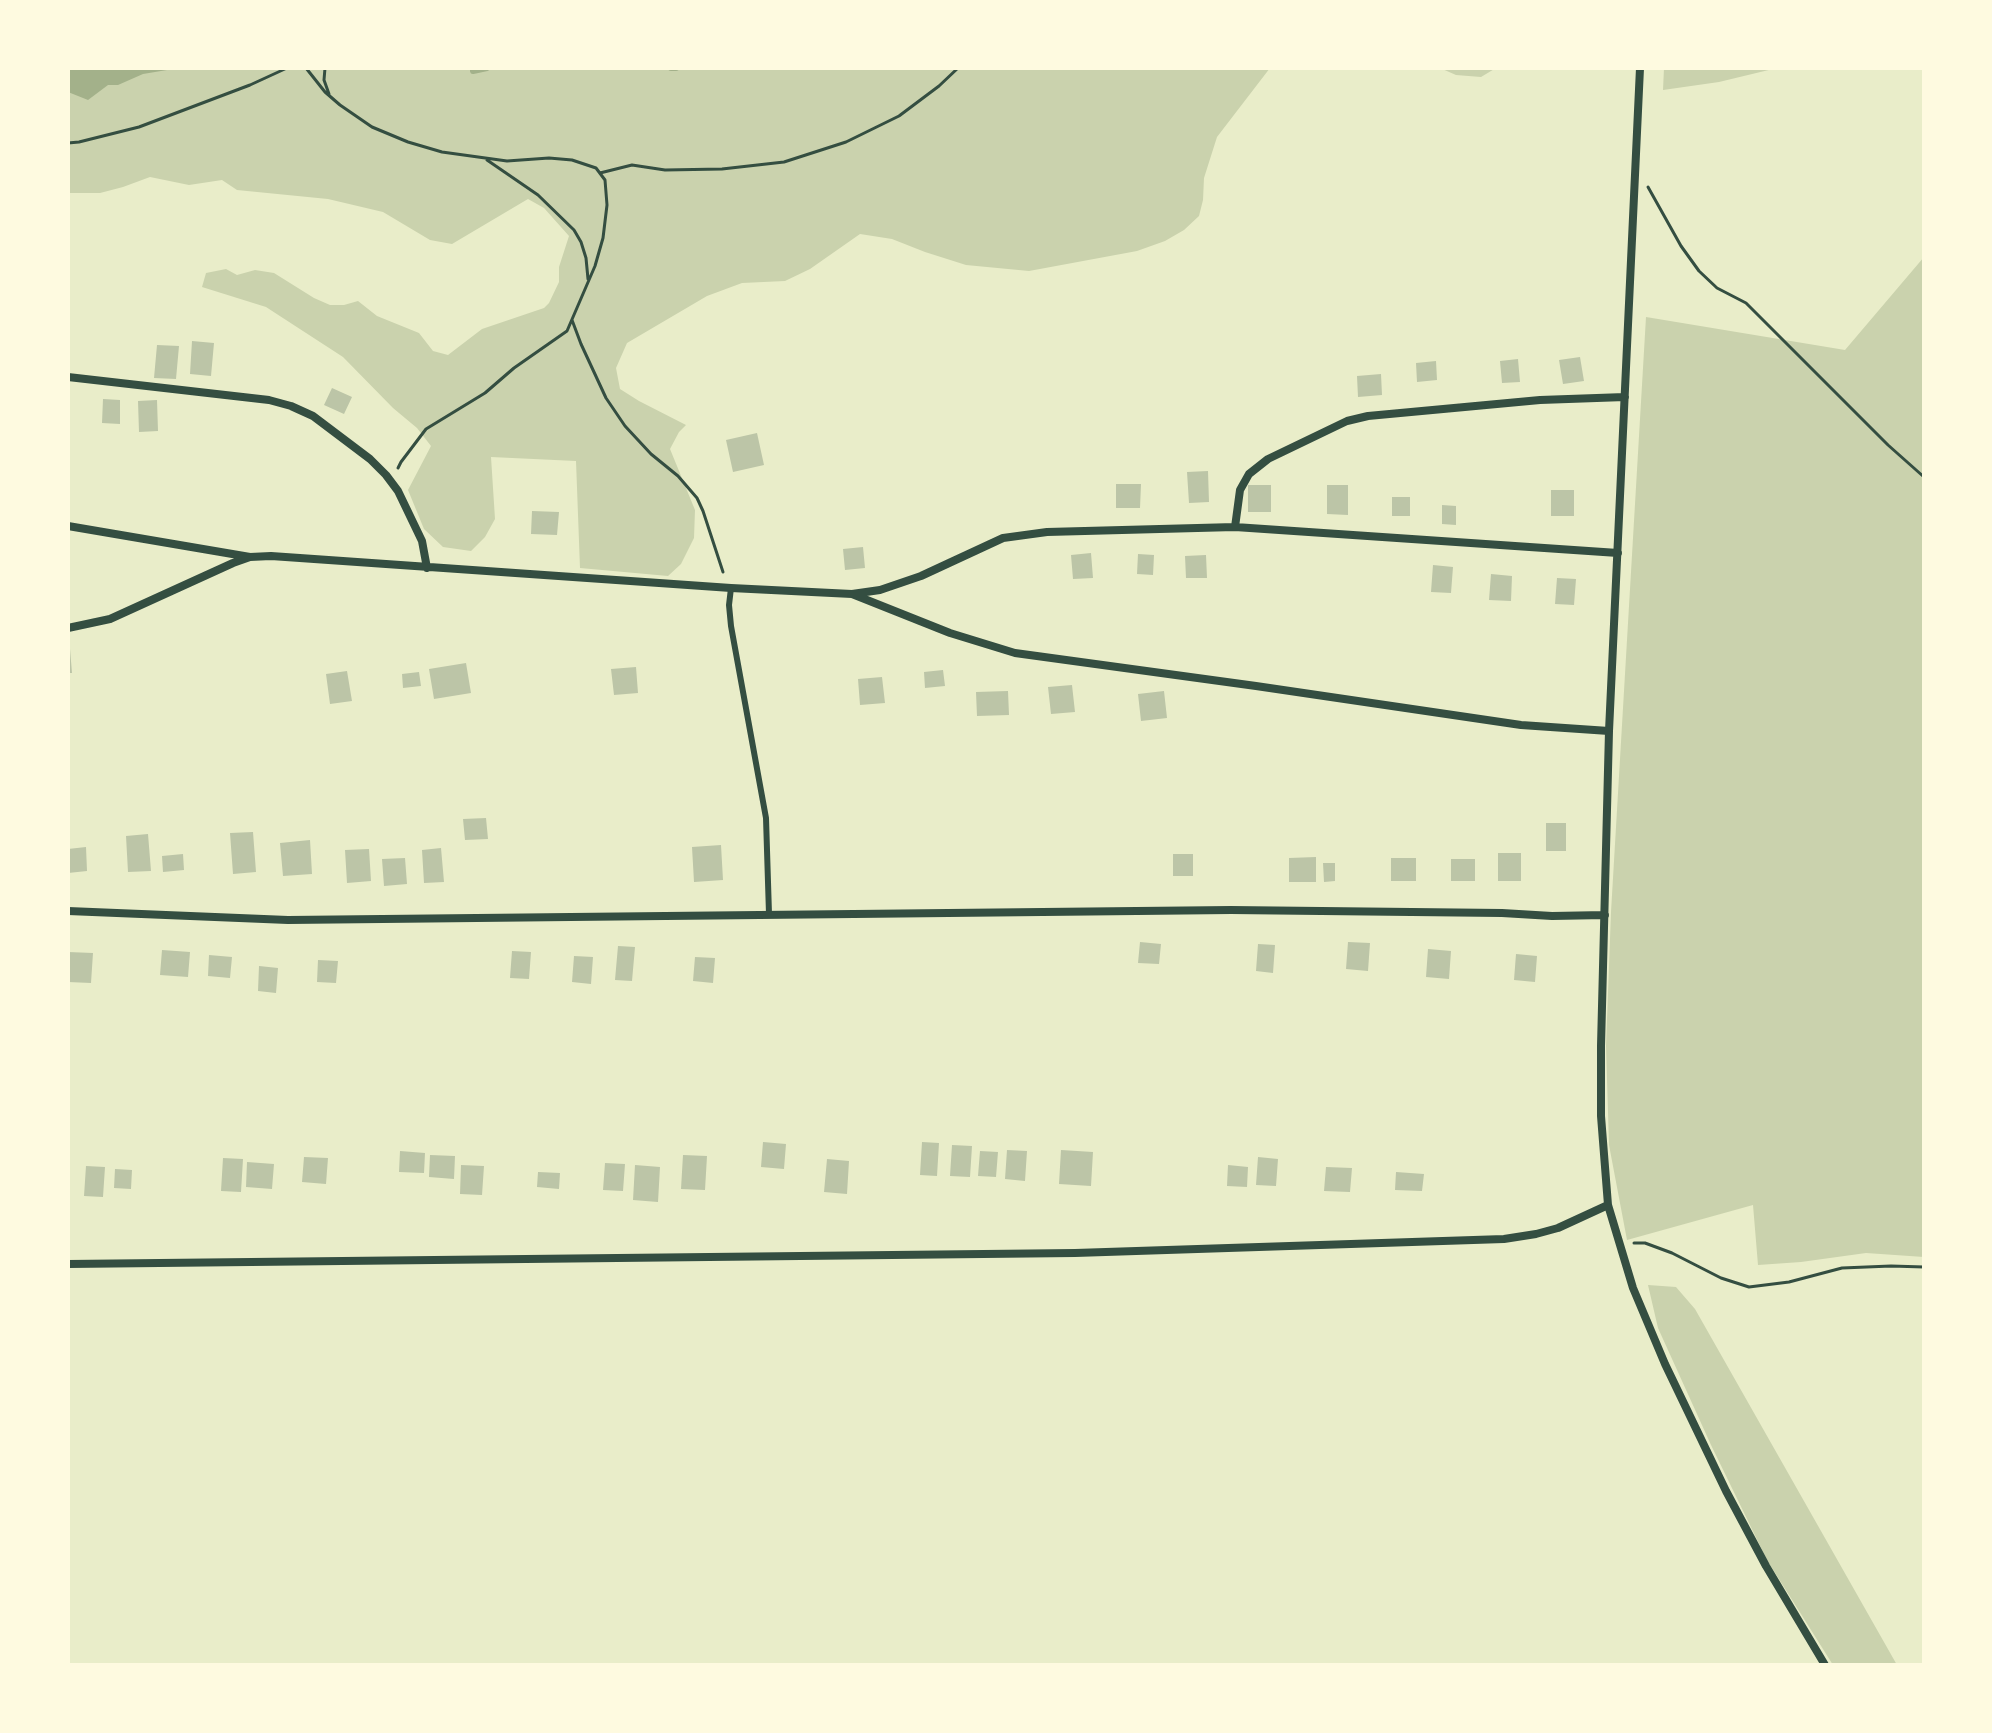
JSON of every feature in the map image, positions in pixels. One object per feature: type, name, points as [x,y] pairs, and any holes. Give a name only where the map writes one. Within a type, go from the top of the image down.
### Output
[{"type":"street","points":[[1640,68],[1609,731],[1601,1046],[1601,1116],[1608,1205],[1633,1288],[1665,1364],[1726,1491],[1825,1665]]},
{"type":"street","points":[[68,377],[269,400],[313,416],[370,459],[392,483],[422,541],[427,568]]},
{"type":"street","points":[[1235,527],[1240,490],[1249,474],[1268,459],[1347,421],[1368,416],[1540,400],[1625,397]]},
{"type":"street","points":[[68,526],[250,557],[852,594],[880,590],[921,576],[1003,538],[1024,534],[1235,527],[1618,553]]},
{"type":"street","points":[[68,628],[110,619],[205,574],[250,557]]},
{"type":"street","points":[[852,594],[950,633],[1015,653],[1521,725],[1609,731]]},
{"type":"street","points":[[68,911],[288,920],[1231,910],[1605,915]]},
{"type":"street","points":[[68,1264],[1075,1253],[1504,1239],[1558,1228],[1608,1205]]},
{"type":"lane","points":[[729,588],[731,626],[766,818],[769,914]]},
{"type":"path","points":[[68,143],[139,127],[287,68]]},
{"type":"path","points":[[306,68],[331,98],[372,127],[408,142],[442,152],[507,161],[572,160],[596,168],[605,180],[607,205],[603,238],[595,266],[567,331],[514,368],[485,393],[426,429],[401,462],[392,483]]},
{"type":"path","points":[[325,68],[324,80],[331,98]]},
{"type":"path","points":[[600,173],[632,165],[665,170],[722,169],[784,162],[846,142],[899,116],[958,68]]},
{"type":"path","points":[[485,158],[538,195],[574,230],[586,258],[588,283]]},
{"type":"path","points":[[1636,164],[1681,246],[1699,271],[1717,288],[1746,303],[1823,382],[1924,477]]},
{"type":"path","points":[[572,320],[606,398],[625,426],[697,498],[729,588]]},
{"type":"path","points":[[1618,1243],[1645,1243],[1721,1278],[1749,1287],[1789,1282],[1842,1268],[1924,1267]]},
{"type":"shaded area","points":[[68,68],[1270,68],[1217,137],[1204,178],[1199,216],[1165,241],[1137,251],[1029,271],[966,265],[892,239],[860,234],[810,269],[785,281],[742,283],[707,296],[627,343],[616,368],[620,389],[686,425],[670,449],[695,510],[694,538],[681,564],[668,576],[580,568],[576,461],[491,457],[495,519],[485,537],[471,551],[443,547],[424,529],[408,490],[431,446],[417,428],[343,357],[266,307],[202,287],[206,273],[226,269],[237,275],[255,270],[274,273],[330,305],[358,301],[377,316],[419,333],[433,351],[448,355],[482,329],[544,308],[549,303],[559,282],[559,267],[569,236],[544,208],[528,199],[452,244],[430,240],[383,212],[328,199],[237,190],[222,180],[189,185],[150,177],[100,193],[68,193]]},
{"type":"shaded area","points":[[68,68],[179,68],[143,74],[118,85],[108,85],[88,100],[68,92]]},
{"type":"shaded area","points":[[1440,68],[1496,68],[1481,77],[1456,75]]},
{"type":"shaded area","points":[[1664,68],[1777,68],[1719,82],[1663,90]]},
{"type":"shaded area","points":[[1924,257],[1924,1257],[1866,1253],[1758,1265],[1753,1205],[1627,1240],[1609,1145],[1606,1046],[1646,317],[1845,350]]},
{"type":"shaded area","points":[[1648,1285],[1676,1287],[1695,1309],[1897,1665],[1833,1665],[1767,1560],[1711,1445],[1658,1328]]},
{"type":"building","points":[[192,341],[214,343],[211,376],[190,374]]},
{"type":"building","points":[[157,345],[179,346],[176,379],[154,378]]},
{"type":"building","points":[[1580,357],[1584,381],[1563,384],[1559,360]]},
{"type":"building","points":[[1518,359],[1520,382],[1502,383],[1500,361]]},
{"type":"building","points":[[1436,361],[1437,380],[1417,382],[1416,363]]},
{"type":"building","points":[[1381,374],[1382,395],[1358,397],[1357,376]]},
{"type":"building","points":[[332,388],[352,397],[344,414],[324,405]]},
{"type":"building","points":[[103,399],[120,400],[120,424],[102,423]]},
{"type":"building","points":[[157,400],[158,431],[139,432],[138,401]]},
{"type":"building","points":[[757,433],[764,465],[733,472],[726,440]]},
{"type":"building","points":[[1208,471],[1209,502],[1189,503],[1187,472]]},
{"type":"building","points":[[1116,484],[1141,484],[1140,508],[1116,508]]},
{"type":"building","points":[[1248,485],[1271,485],[1271,512],[1248,512]]},
{"type":"building","points":[[1327,485],[1348,485],[1348,515],[1327,514]]},
{"type":"building","points":[[1551,490],[1574,490],[1574,516],[1551,516]]},
{"type":"building","points":[[1392,497],[1410,497],[1410,516],[1392,516]]},
{"type":"building","points":[[1442,505],[1456,506],[1456,525],[1442,524]]},
{"type":"building","points":[[532,511],[559,512],[557,535],[531,534]]},
{"type":"building","points":[[863,547],[865,568],[845,570],[843,549]]},
{"type":"building","points":[[1091,553],[1093,578],[1073,579],[1071,555]]},
{"type":"building","points":[[1138,554],[1154,555],[1153,575],[1137,574]]},
{"type":"building","points":[[1206,555],[1207,578],[1186,578],[1185,556]]},
{"type":"building","points":[[1433,565],[1453,567],[1451,593],[1431,592]]},
{"type":"building","points":[[1491,574],[1512,576],[1511,601],[1489,600]]},
{"type":"building","points":[[1557,578],[1576,579],[1574,605],[1555,604]]},
{"type":"building","points":[[70,649],[72,673],[68,673]]},
{"type":"building","points":[[466,663],[471,693],[434,699],[429,669]]},
{"type":"building","points":[[636,667],[638,693],[614,695],[611,669]]},
{"type":"building","points":[[943,670],[945,686],[925,688],[924,672]]},
{"type":"building","points":[[347,671],[352,701],[330,704],[326,674]]},
{"type":"building","points":[[419,672],[421,686],[403,688],[402,674]]},
{"type":"building","points":[[882,677],[885,703],[860,705],[858,679]]},
{"type":"building","points":[[1072,685],[1075,712],[1051,714],[1048,687]]},
{"type":"building","points":[[1008,691],[1009,715],[977,716],[976,692]]},
{"type":"building","points":[[1164,691],[1167,718],[1141,721],[1138,694]]},
{"type":"building","points":[[486,818],[488,839],[465,840],[463,819]]},
{"type":"building","points":[[1546,823],[1566,823],[1566,851],[1546,851]]},
{"type":"building","points":[[253,832],[256,872],[233,874],[230,833]]},
{"type":"building","points":[[148,834],[151,871],[128,872],[126,836]]},
{"type":"building","points":[[310,840],[312,874],[283,876],[280,843]]},
{"type":"building","points":[[721,845],[723,880],[694,882],[692,847]]},
{"type":"building","points":[[86,847],[87,871],[68,873],[68,849]]},
{"type":"building","points":[[441,848],[444,882],[424,883],[422,850]]},
{"type":"building","points":[[369,849],[371,881],[347,883],[345,850]]},
{"type":"building","points":[[1498,853],[1521,853],[1521,881],[1498,881]]},
{"type":"building","points":[[183,854],[184,870],[163,872],[162,856]]},
{"type":"building","points":[[1173,854],[1193,854],[1193,876],[1173,876]]},
{"type":"building","points":[[1316,857],[1316,882],[1289,882],[1289,858]]},
{"type":"building","points":[[405,858],[407,884],[384,886],[382,859]]},
{"type":"building","points":[[1391,858],[1416,858],[1416,881],[1391,881]]},
{"type":"building","points":[[1451,859],[1475,859],[1475,881],[1451,881]]},
{"type":"building","points":[[1323,863],[1335,863],[1335,881],[1324,882]]},
{"type":"building","points":[[1140,942],[1161,944],[1159,964],[1138,963]]},
{"type":"building","points":[[1348,942],[1370,943],[1368,971],[1346,969]]},
{"type":"building","points":[[1258,944],[1275,945],[1273,973],[1256,971]]},
{"type":"building","points":[[618,946],[635,947],[632,981],[615,980]]},
{"type":"building","points":[[1428,949],[1451,951],[1449,979],[1426,977]]},
{"type":"building","points":[[162,950],[190,952],[188,977],[160,975]]},
{"type":"building","points":[[512,951],[531,952],[529,979],[510,978]]},
{"type":"building","points":[[68,952],[93,953],[91,983],[68,982]]},
{"type":"building","points":[[1516,954],[1537,956],[1535,982],[1514,980]]},
{"type":"building","points":[[209,955],[232,957],[230,978],[208,976]]},
{"type":"building","points":[[574,956],[593,957],[591,984],[572,982]]},
{"type":"building","points":[[695,957],[715,958],[713,983],[693,981]]},
{"type":"building","points":[[318,960],[338,961],[336,983],[317,982]]},
{"type":"building","points":[[259,966],[278,968],[276,993],[258,991]]},
{"type":"building","points":[[763,1142],[786,1144],[784,1169],[761,1167]]},
{"type":"building","points":[[922,1142],[939,1143],[937,1176],[920,1175]]},
{"type":"building","points":[[952,1145],[972,1146],[970,1177],[950,1176]]},
{"type":"building","points":[[1007,1150],[1027,1151],[1025,1181],[1005,1179]]},
{"type":"building","points":[[1061,1150],[1093,1152],[1091,1186],[1059,1184]]},
{"type":"building","points":[[400,1151],[425,1153],[424,1173],[399,1172]]},
{"type":"building","points":[[980,1151],[998,1152],[996,1177],[978,1176]]},
{"type":"building","points":[[430,1155],[455,1156],[454,1179],[429,1177]]},
{"type":"building","points":[[683,1155],[707,1156],[705,1190],[681,1189]]},
{"type":"building","points":[[304,1157],[328,1158],[326,1184],[302,1182]]},
{"type":"building","points":[[1258,1157],[1278,1159],[1276,1186],[1256,1185]]},
{"type":"building","points":[[223,1158],[243,1159],[241,1192],[221,1191]]},
{"type":"building","points":[[827,1159],[849,1161],[847,1194],[824,1192]]},
{"type":"building","points":[[247,1162],[274,1164],[272,1189],[246,1187]]},
{"type":"building","points":[[605,1163],[625,1164],[623,1191],[603,1190]]},
{"type":"building","points":[[461,1165],[484,1166],[482,1195],[460,1194]]},
{"type":"building","points":[[635,1165],[660,1167],[658,1202],[633,1200]]},
{"type":"building","points":[[1228,1165],[1248,1167],[1247,1187],[1227,1186]]},
{"type":"building","points":[[86,1166],[105,1167],[103,1197],[84,1196]]},
{"type":"building","points":[[1326,1167],[1352,1168],[1350,1192],[1324,1191]]},
{"type":"building","points":[[115,1169],[132,1170],[131,1189],[114,1188]]},
{"type":"building","points":[[538,1172],[560,1173],[559,1189],[537,1187]]},
{"type":"building","points":[[1396,1172],[1424,1174],[1422,1191],[1395,1190]]},
{"type":"waterway","points":[[473,71],[487,68]]},
{"type":"waterway","points":[[671,68],[676,68]]}]
